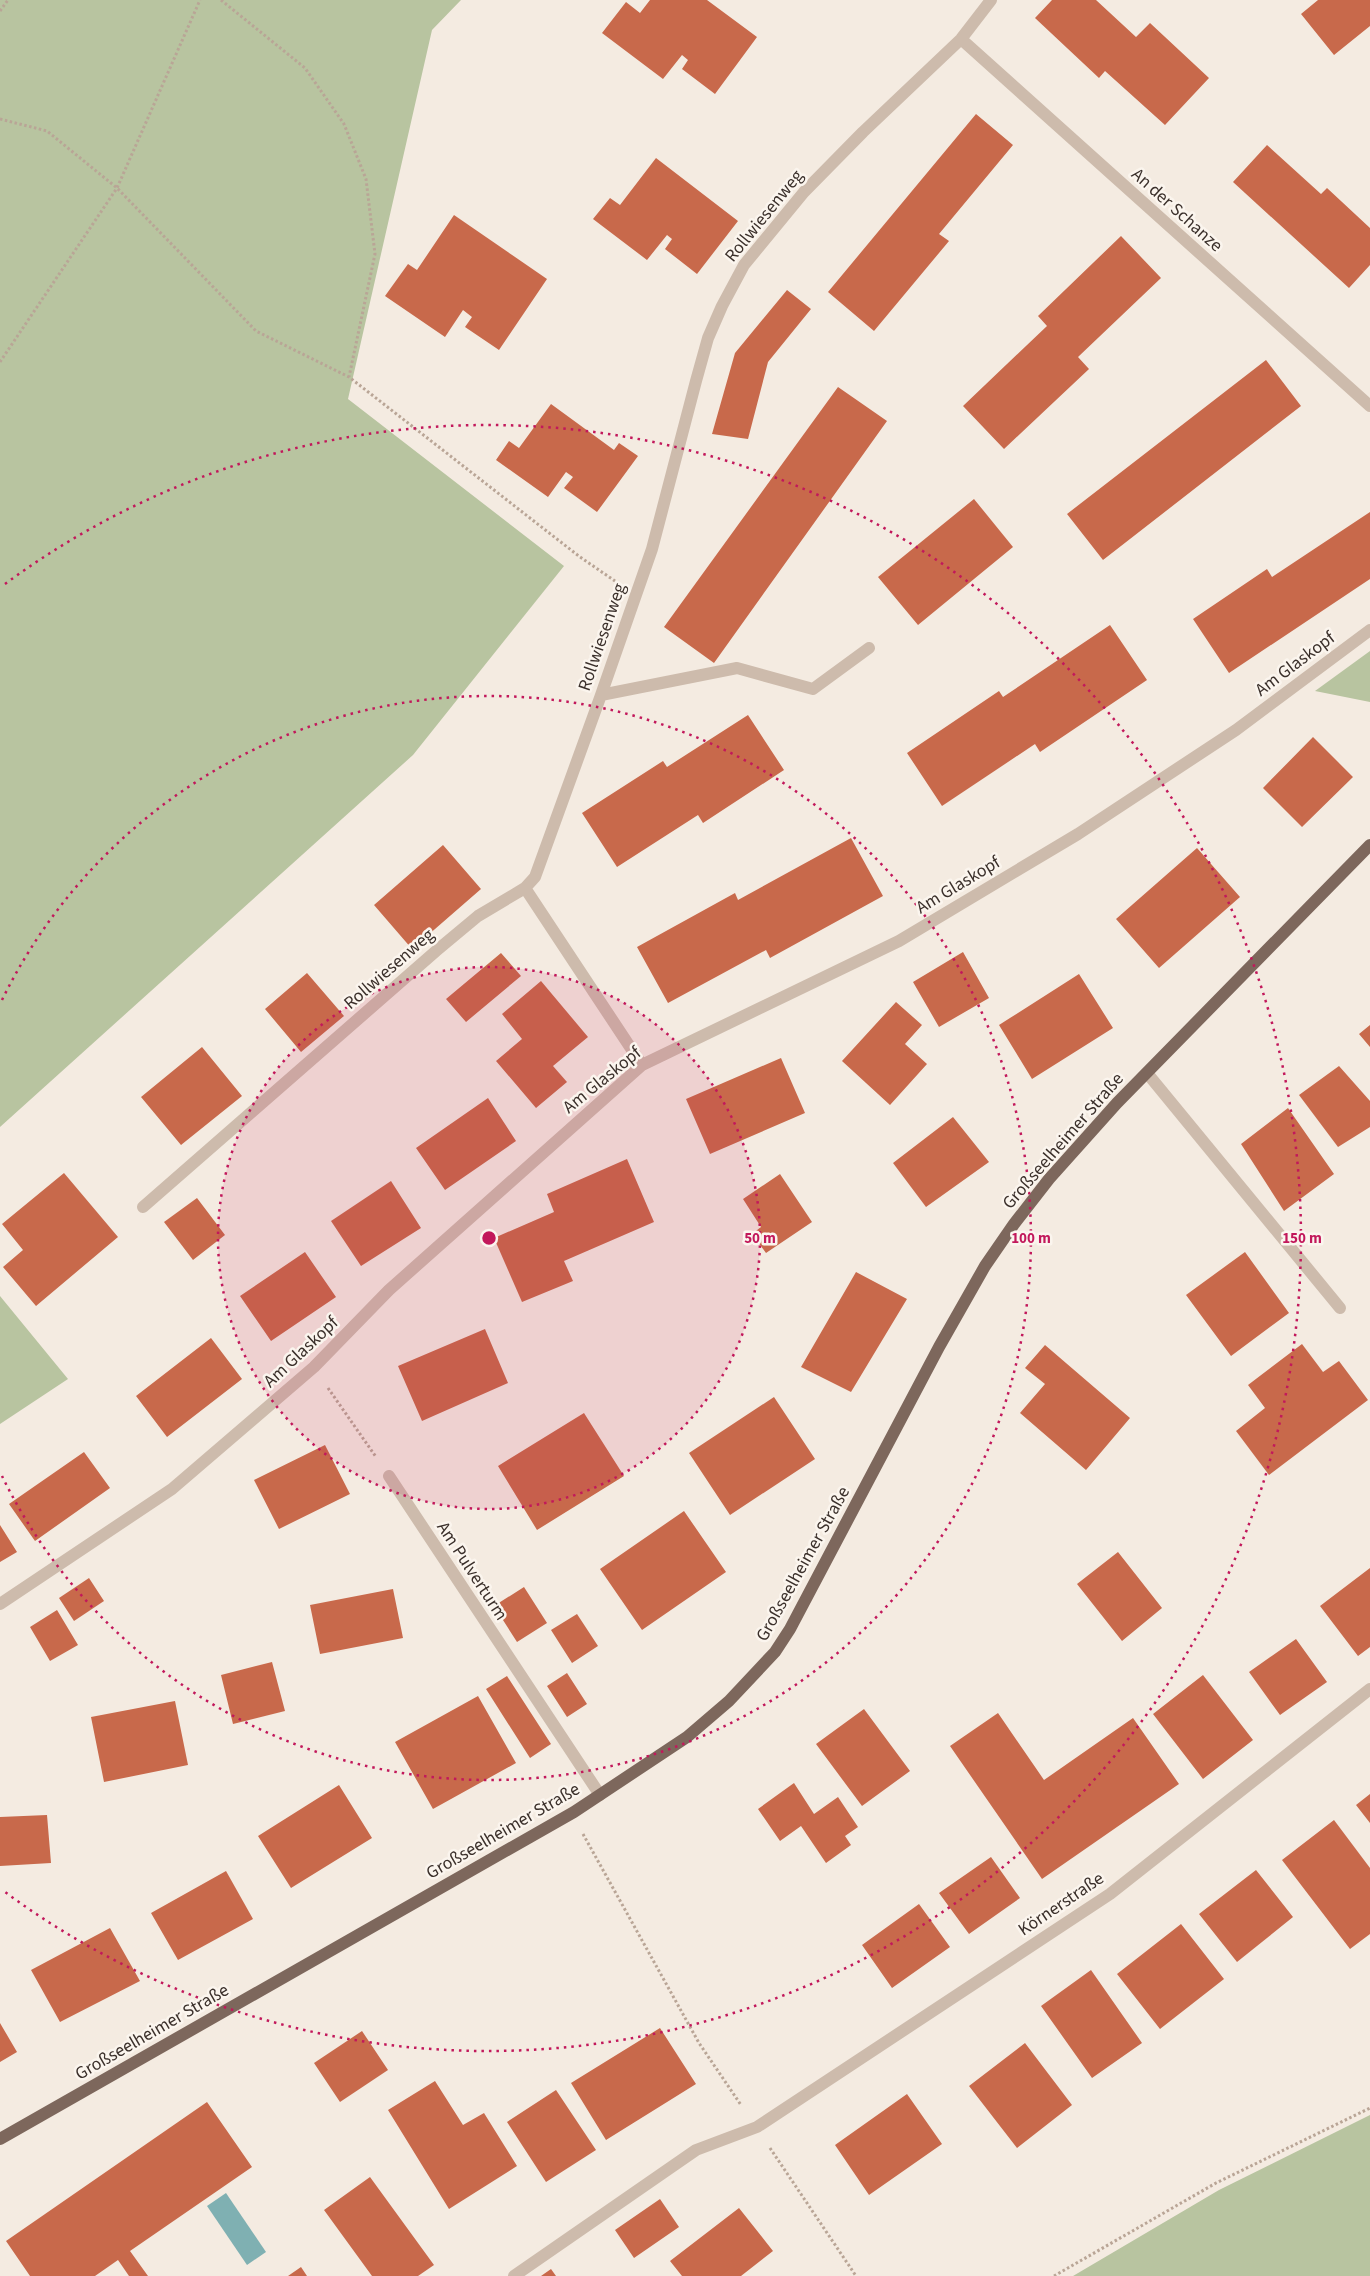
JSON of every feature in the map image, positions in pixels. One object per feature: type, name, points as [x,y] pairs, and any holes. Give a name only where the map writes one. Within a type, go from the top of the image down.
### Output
[{"type":"main road","name":"Großseelheimer Straße","points":[[0,2139],[574,1812],[687,1737],[729,1701],[775,1652],[795,1620],[939,1347],[985,1266],[1014,1224],[1049,1179],[1117,1103],[1370,845]]},
{"type":"street","name":"Rollwiesenweg","points":[[143,1208],[436,951],[478,916],[525,888],[535,877],[652,549],[708,338],[722,306],[744,265],[804,192],[863,132],[960,39],[990,0]]},
{"type":"street","name":"An der Schanze","points":[[960,39],[1370,406]]},
{"type":"street","name":"Am Glaskopf","points":[[0,1604],[172,1489],[314,1367],[389,1290],[642,1065],[899,942],[1078,834],[1236,730],[1370,630]]},
{"type":"street","points":[[601,695],[737,668],[813,689],[869,648]]},
{"type":"street","points":[[525,888],[642,1065]]},
{"type":"street","points":[[1147,1073],[1340,1308]]},
{"type":"street","name":"Am Pulverturm","points":[[389,1476],[600,1794]]},
{"type":"street","name":"Körnerstraße","points":[[514,2276],[696,2150],[756,2127],[1110,1894],[1370,1689]]},
{"type":"path","points":[[0,11],[8,0]]},
{"type":"path","points":[[0,362],[116,188],[200,0]]},
{"type":"path","points":[[221,0],[305,68],[344,124],[366,179],[375,254],[349,377]]},
{"type":"path","points":[[0,119],[46,132],[116,188],[256,331],[349,377],[580,557],[635,595]]},
{"type":"path","points":[[314,1367],[389,1476]]},
{"type":"path","points":[[574,1812],[588,1846],[699,2043],[856,2276]]},
{"type":"path","points":[[1054,2276],[1216,2184],[1370,2108]]},
{"type":"green space","points":[[0,0],[461,0],[432,30],[348,399],[564,566],[413,755],[0,1127]]},
{"type":"green space","points":[[1370,651],[1370,702],[1315,691]]},
{"type":"green space","points":[[0,1296],[68,1379],[0,1424]]},
{"type":"green space","points":[[1370,2115],[1370,2276],[1073,2276],[1219,2190]]},
{"type":"water","points":[[226,2193],[266,2252],[247,2265],[207,2206]]},
{"type":"building","points":[[650,0],[707,0],[757,37],[715,94],[682,69],[688,60],[682,55],[663,79],[602,33],[626,2],[640,13]]},
{"type":"building","points":[[1052,0],[1096,0],[1136,37],[1150,23],[1209,78],[1165,125],[1105,71],[1099,78],[1035,18]]},
{"type":"building","points":[[1318,0],[1370,0],[1370,26],[1334,55],[1301,14]]},
{"type":"building","points":[[976,114],[1013,145],[939,234],[949,241],[874,331],[828,292]]},
{"type":"building","points":[[1267,145],[1321,194],[1327,188],[1370,228],[1370,265],[1349,288],[1233,182]]},
{"type":"building","points":[[656,158],[738,221],[697,274],[665,249],[672,239],[667,235],[647,260],[593,219],[610,198],[620,205]]},
{"type":"building","points":[[454,215],[547,279],[499,350],[465,327],[472,317],[463,310],[445,337],[385,296],[408,264],[417,270]]},
{"type":"building","points":[[1121,236],[1161,278],[1078,357],[1089,369],[1004,449],[963,406],[1047,326],[1038,316]]},
{"type":"building","points":[[787,290],[811,309],[768,362],[748,439],[712,434],[735,353]]},
{"type":"building","points":[[1266,360],[1301,406],[1103,560],[1067,514]]},
{"type":"building","points":[[838,387],[887,421],[714,663],[664,627]]},
{"type":"building","points":[[551,404],[614,450],[619,443],[638,456],[597,512],[564,488],[573,477],[566,472],[548,497],[496,460],[509,441],[519,448]]},
{"type":"building","points":[[974,499],[1013,547],[918,625],[878,577]]},
{"type":"building","points":[[1370,512],[1370,579],[1229,673],[1193,619],[1267,569],[1272,577]]},
{"type":"building","points":[[1110,625],[1147,680],[1040,752],[1035,744],[942,806],[907,753],[999,691],[1003,697]]},
{"type":"building","points":[[748,715],[784,770],[703,823],[698,815],[617,867],[582,813],[663,761],[667,767]]},
{"type":"building","points":[[1313,737],[1353,777],[1302,827],[1263,788]]},
{"type":"building","points":[[851,838],[883,896],[770,958],[766,950],[668,1003],[637,947],[735,893],[738,900]]},
{"type":"building","points":[[443,845],[481,889],[412,949],[374,905]]},
{"type":"building","points":[[1197,848],[1240,897],[1159,968],[1116,919]]},
{"type":"building","points":[[963,952],[989,998],[939,1027],[913,982]]},
{"type":"building","points":[[501,953],[521,976],[466,1022],[446,999]]},
{"type":"building","points":[[307,973],[344,1016],[301,1052],[265,1009]]},
{"type":"building","points":[[1079,974],[1113,1028],[1032,1079],[999,1025]]},
{"type":"building","points":[[541,981],[588,1037],[553,1066],[567,1082],[536,1108],[496,1061],[522,1039],[502,1014]]},
{"type":"building","points":[[896,1002],[922,1025],[905,1044],[927,1064],[890,1105],[842,1061]]},
{"type":"building","points":[[1370,1025],[1370,1047],[1359,1034]]},
{"type":"building","points":[[202,1047],[242,1096],[181,1145],[141,1097]]},
{"type":"building","points":[[781,1058],[805,1113],[710,1154],[686,1099]]},
{"type":"building","points":[[1339,1066],[1370,1101],[1370,1127],[1338,1147],[1299,1095]]},
{"type":"building","points":[[488,1098],[516,1141],[445,1190],[416,1148]]},
{"type":"building","points":[[1288,1108],[1334,1174],[1284,1211],[1241,1144]]},
{"type":"building","points":[[953,1117],[989,1162],[926,1207],[893,1163]]},
{"type":"building","points":[[627,1159],[654,1222],[564,1261],[573,1281],[522,1302],[494,1238],[554,1212],[547,1194]]},
{"type":"building","points":[[64,1173],[118,1237],[36,1306],[3,1267],[23,1250],[2,1224]]},
{"type":"building","points":[[780,1174],[812,1222],[766,1253],[752,1234],[761,1227],[743,1199]]},
{"type":"building","points":[[391,1181],[421,1228],[361,1266],[331,1221]]},
{"type":"building","points":[[197,1198],[225,1235],[193,1260],[164,1222]]},
{"type":"building","points":[[305,1252],[336,1297],[271,1341],[240,1296]]},
{"type":"building","points":[[1245,1252],[1289,1313],[1231,1356],[1186,1295]]},
{"type":"building","points":[[856,1272],[907,1299],[851,1392],[801,1367]]},
{"type":"building","points":[[485,1329],[508,1383],[422,1421],[398,1366]]},
{"type":"building","points":[[211,1338],[242,1379],[167,1437],[136,1396]]},
{"type":"building","points":[[1302,1344],[1323,1372],[1339,1361],[1368,1400],[1269,1475],[1236,1431],[1265,1408],[1248,1385]]},
{"type":"building","points":[[1045,1345],[1130,1418],[1086,1470],[1020,1413],[1045,1384],[1025,1368]]},
{"type":"building","points":[[774,1397],[815,1459],[730,1515],[689,1453]]},
{"type":"building","points":[[584,1413],[624,1476],[537,1530],[498,1466]]},
{"type":"building","points":[[325,1445],[350,1494],[279,1529],[254,1480]]},
{"type":"building","points":[[84,1452],[110,1488],[35,1541],[9,1504]]},
{"type":"building","points":[[684,1511],[726,1572],[642,1630],[600,1569]]},
{"type":"building","points":[[0,1525],[17,1552],[0,1562]]},
{"type":"building","points":[[1118,1552],[1162,1608],[1122,1641],[1077,1584]]},
{"type":"building","points":[[1370,1568],[1370,1647],[1358,1656],[1320,1606]]},
{"type":"building","points":[[89,1578],[104,1601],[74,1621],[59,1598]]},
{"type":"building","points":[[524,1587],[547,1623],[517,1642],[494,1606]]},
{"type":"building","points":[[393,1589],[403,1638],[320,1654],[310,1605]]},
{"type":"building","points":[[57,1610],[78,1645],[50,1661],[30,1627]]},
{"type":"building","points":[[577,1614],[598,1646],[572,1663],[551,1630]]},
{"type":"building","points":[[1296,1639],[1327,1682],[1280,1715],[1249,1672]]},
{"type":"building","points":[[272,1662],[285,1711],[233,1724],[221,1675]]},
{"type":"building","points":[[567,1673],[587,1704],[567,1717],[547,1686]]},
{"type":"building","points":[[1203,1675],[1253,1740],[1203,1779],[1153,1714]]},
{"type":"building","points":[[507,1676],[551,1744],[530,1758],[486,1689]]},
{"type":"building","points":[[478,1696],[516,1763],[433,1809],[395,1742]]},
{"type":"building","points":[[175,1701],[188,1765],[104,1782],[91,1717]]},
{"type":"building","points":[[864,1709],[910,1771],[862,1806],[816,1744]]},
{"type":"building","points":[[998,1713],[1044,1780],[1133,1718],[1179,1784],[1042,1879],[950,1746]]},
{"type":"building","points":[[794,1783],[814,1814],[838,1797],[858,1827],[845,1836],[851,1845],[826,1863],[801,1826],[780,1841],[758,1809]]},
{"type":"building","points":[[339,1785],[372,1838],[291,1888],[258,1836]]},
{"type":"building","points":[[1370,1794],[1370,1823],[1356,1805]]},
{"type":"building","points":[[47,1815],[51,1863],[0,1866],[0,1817]]},
{"type":"building","points":[[1334,1820],[1370,1868],[1370,1934],[1350,1949],[1282,1860]]},
{"type":"building","points":[[991,1857],[1020,1898],[969,1934],[939,1893]]},
{"type":"building","points":[[1256,1870],[1293,1917],[1237,1962],[1199,1914]]},
{"type":"building","points":[[226,1871],[253,1919],[178,1960],[151,1913]]},
{"type":"building","points":[[919,1904],[950,1947],[892,1988],[862,1945]]},
{"type":"building","points":[[1181,1924],[1224,1979],[1160,2029],[1117,1974]]},
{"type":"building","points":[[110,1928],[140,1981],[60,2022],[31,1970]]},
{"type":"building","points":[[1091,1970],[1142,2043],[1092,2078],[1041,2006]]},
{"type":"building","points":[[0,2023],[17,2052],[0,2062]]},
{"type":"building","points":[[660,2028],[696,2084],[606,2140],[571,2083]]},
{"type":"building","points":[[362,2031],[388,2070],[340,2102],[314,2063]]},
{"type":"building","points":[[1025,2043],[1072,2105],[1017,2148],[969,2086]]},
{"type":"building","points":[[435,2081],[463,2125],[484,2113],[517,2166],[449,2209],[388,2110]]},
{"type":"building","points":[[556,2090],[596,2150],[546,2182],[507,2122]]},
{"type":"building","points":[[907,2094],[942,2144],[869,2195],[835,2145]]},
{"type":"building","points":[[207,2102],[252,2167],[130,2251],[148,2276],[129,2276],[118,2260],[95,2276],[30,2276],[6,2241]]},
{"type":"building","points":[[370,2177],[434,2265],[418,2276],[372,2276],[324,2210]]},
{"type":"building","points":[[660,2199],[679,2227],[634,2258],[615,2230]]},
{"type":"building","points":[[739,2208],[773,2251],[741,2276],[682,2276],[670,2261]]},
{"type":"building","points":[[301,2267],[307,2276],[288,2276]]},
{"type":"building","points":[[551,2269],[556,2276],[541,2276]]}]
